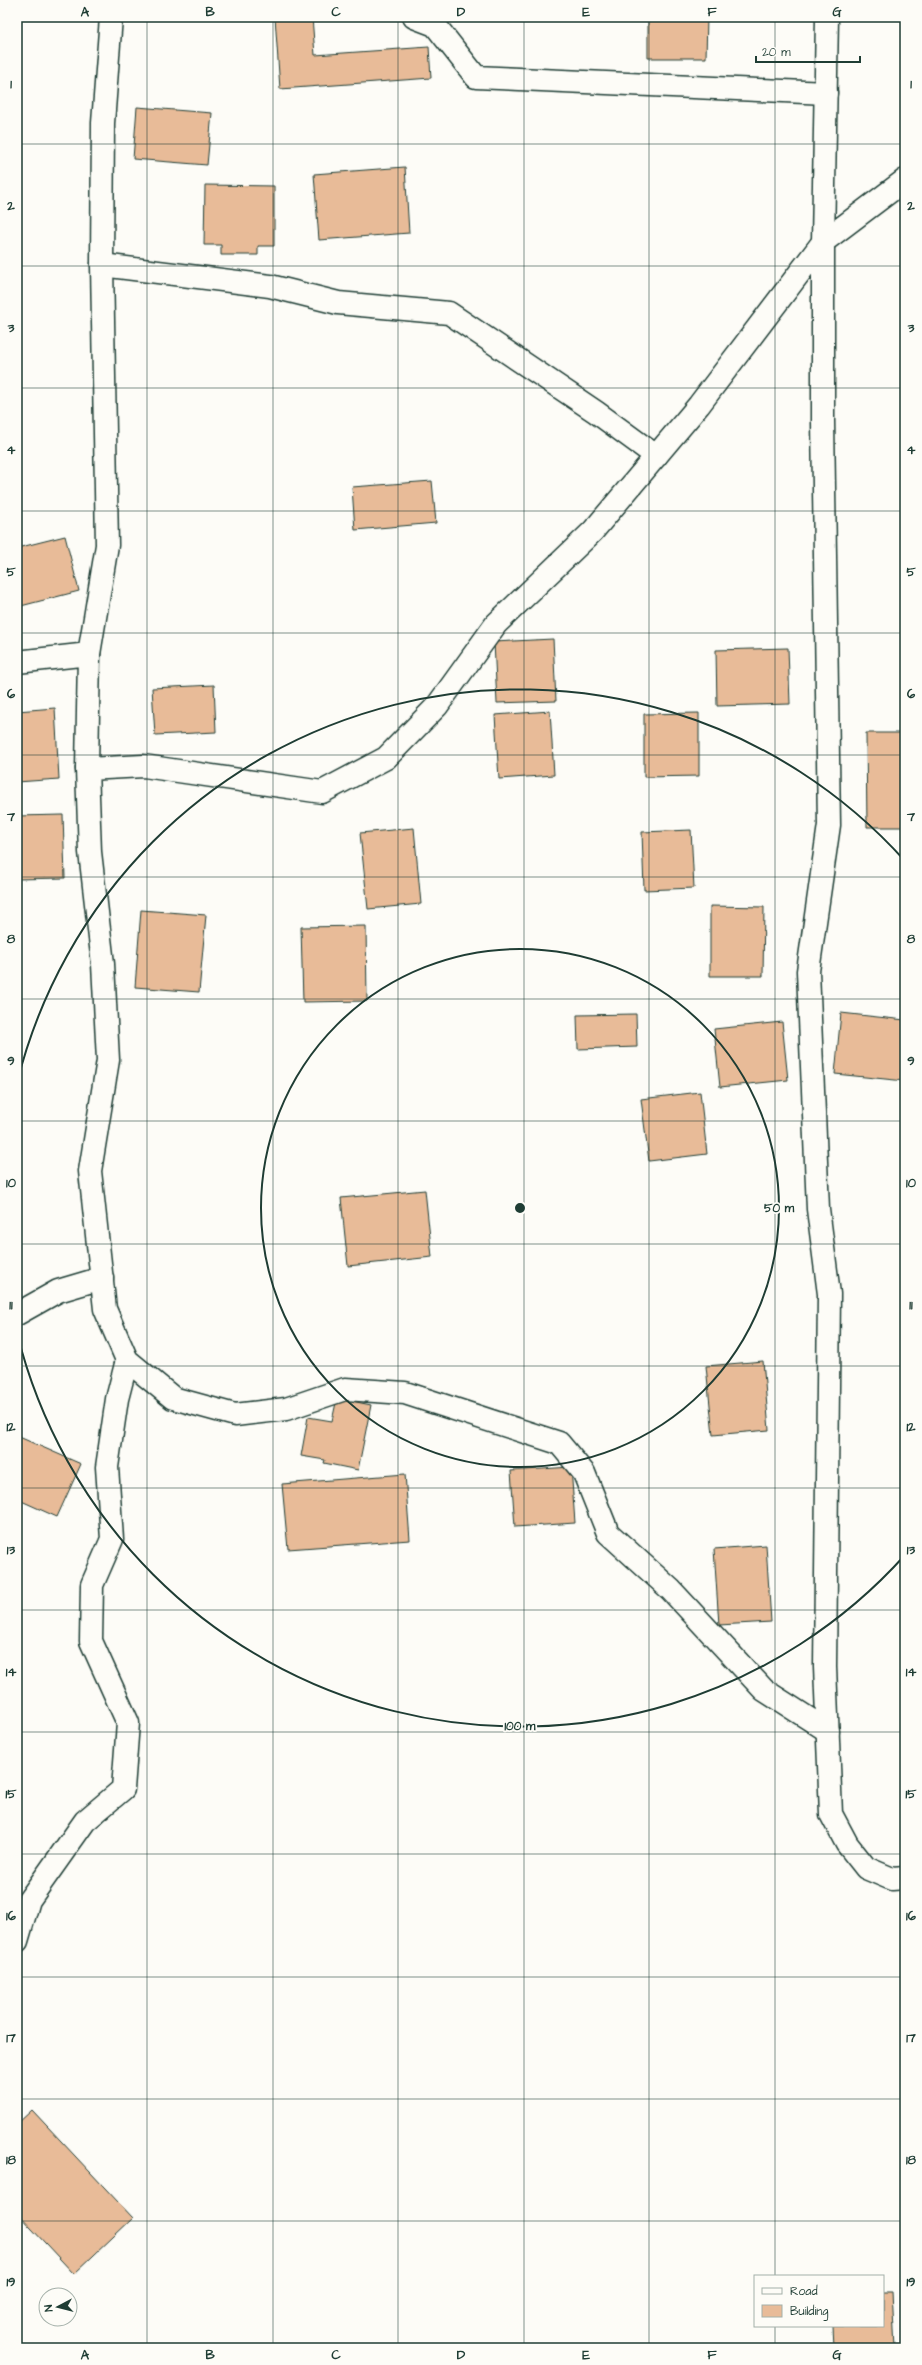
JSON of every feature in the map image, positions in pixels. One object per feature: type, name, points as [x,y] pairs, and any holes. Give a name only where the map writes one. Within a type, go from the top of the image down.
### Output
[{"type":"street","points":[[111,17],[103,123],[102,265],[106,545],[89,654],[87,769],[90,852],[103,964],[108,1060],[90,1171],[105,1309],[127,1360],[173,1398],[235,1415],[286,1409],[345,1389],[404,1393],[559,1443],[584,1473],[608,1532],[671,1590],[764,1690],[828,1731]]},
{"type":"street","points":[[414,17],[435,25],[476,77],[826,93]]},
{"type":"street","points":[[827,17],[823,242],[823,421],[829,825],[808,971],[818,1209],[829,1294],[825,1667],[832,1814],[847,1844],[866,1868],[892,1878],[905,1878]]},
{"type":"street","points":[[87,769],[144,766],[322,792],[386,758],[437,706],[496,624],[593,531],[699,405],[823,242],[905,180]]},
{"type":"street","points":[[102,265],[270,286],[338,303],[449,313],[596,412],[656,456]]},
{"type":"street","points":[[17,662],[89,654]]},
{"type":"street","points":[[17,1314],[58,1291],[102,1278]]},
{"type":"street","points":[[17,1941],[29,1900],[85,1821],[123,1789],[128,1723],[91,1641],[92,1585],[112,1539],[107,1467],[117,1399],[127,1360]]},
{"type":"building","points":[[275,17],[312,17],[315,55],[429,47],[431,78],[280,89]]},
{"type":"building","points":[[648,17],[707,17],[706,58],[648,58]]},
{"type":"building","points":[[137,107],[212,113],[207,165],[133,159]]},
{"type":"building","points":[[405,167],[409,233],[319,240],[314,174]]},
{"type":"building","points":[[205,185],[274,186],[274,246],[258,246],[258,255],[221,255],[221,245],[204,245]]},
{"type":"building","points":[[432,481],[436,523],[355,530],[352,487]]},
{"type":"building","points":[[65,536],[79,591],[17,607],[17,548]]},
{"type":"building","points":[[553,639],[556,701],[497,703],[494,642]]},
{"type":"building","points":[[788,648],[790,704],[717,706],[716,650]]},
{"type":"building","points":[[214,685],[216,732],[155,735],[152,688]]},
{"type":"building","points":[[55,708],[59,779],[17,782],[17,711]]},
{"type":"building","points":[[550,711],[554,775],[499,779],[495,715]]},
{"type":"building","points":[[699,713],[699,776],[644,777],[644,714]]},
{"type":"building","points":[[866,733],[905,733],[905,827],[867,827]]},
{"type":"building","points":[[63,815],[65,878],[17,879],[17,816]]},
{"type":"building","points":[[414,828],[421,904],[368,909],[360,833]]},
{"type":"building","points":[[691,830],[694,888],[644,890],[642,832]]},
{"type":"building","points":[[710,906],[764,907],[763,976],[710,976]]},
{"type":"building","points":[[141,910],[206,915],[199,992],[135,987]]},
{"type":"building","points":[[366,926],[367,1001],[303,1002],[301,927]]},
{"type":"building","points":[[841,1013],[905,1020],[905,1081],[835,1074]]},
{"type":"building","points":[[636,1014],[637,1047],[578,1049],[577,1015]]},
{"type":"building","points":[[782,1022],[788,1080],[720,1087],[714,1029]]},
{"type":"building","points":[[700,1092],[707,1154],[649,1161],[641,1099]]},
{"type":"building","points":[[425,1190],[432,1257],[348,1266],[341,1198]]},
{"type":"building","points":[[763,1361],[769,1430],[713,1435],[706,1366]]},
{"type":"building","points":[[337,1398],[371,1405],[358,1470],[324,1463],[325,1460],[301,1456],[308,1417],[332,1421]]},
{"type":"building","points":[[17,1436],[81,1464],[57,1517],[17,1499]]},
{"type":"building","points":[[571,1467],[575,1523],[515,1527],[511,1471]]},
{"type":"building","points":[[405,1474],[410,1540],[288,1549],[282,1484]]},
{"type":"building","points":[[766,1545],[771,1622],[719,1625],[714,1549]]},
{"type":"building","points":[[32,2110],[133,2218],[74,2274],[17,2213],[17,2124]]},
{"type":"building","points":[[884,2292],[892,2292],[895,2348],[833,2348],[832,2327],[884,2327]]}]
